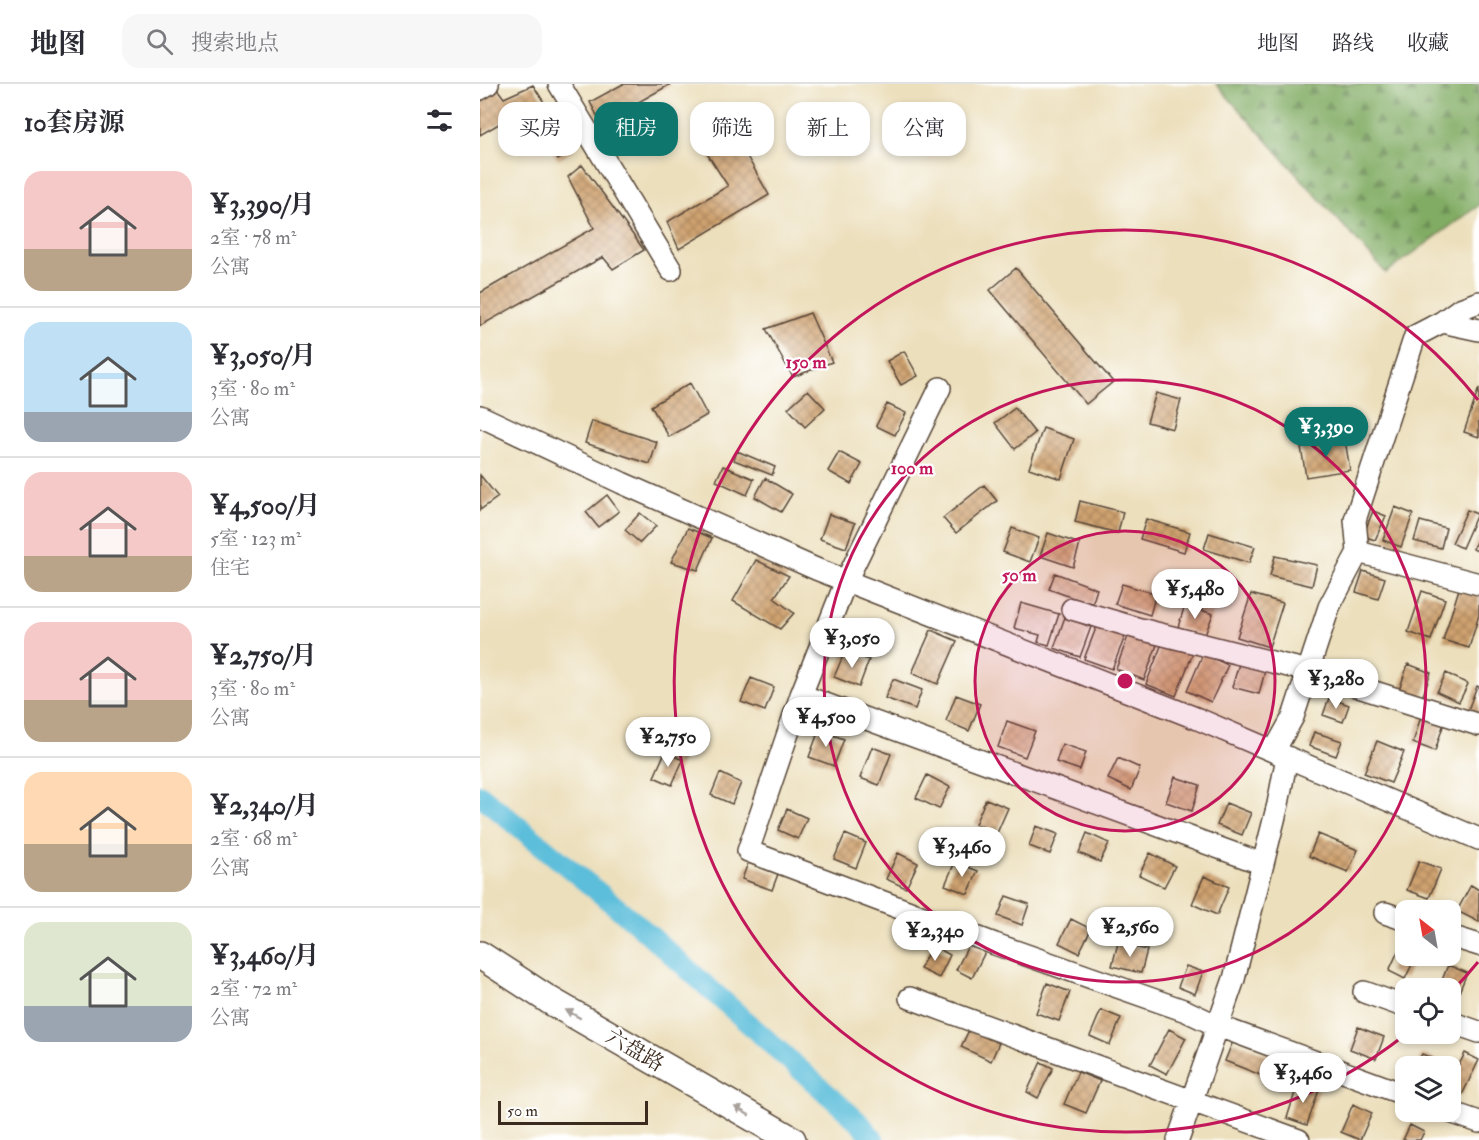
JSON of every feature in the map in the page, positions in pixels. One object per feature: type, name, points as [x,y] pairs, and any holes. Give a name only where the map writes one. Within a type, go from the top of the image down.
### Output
[{"type":"main road","name":"六盘路","points":[[480,955],[549,1000],[792,1140]]},
{"type":"street","points":[[480,89],[488,84]]},
{"type":"street","points":[[559,84],[671,270]]},
{"type":"street","points":[[1178,1140],[1234,980],[1278,804],[1280,754],[1329,607],[1358,552],[1355,520],[1415,336],[1442,322],[1460,309],[1479,302]]},
{"type":"street","points":[[1442,322],[1479,330]]},
{"type":"street","points":[[940,388],[846,581],[801,695],[748,851],[995,944],[1186,1011],[1218,1026],[1395,1091]]},
{"type":"street","points":[[480,416],[622,483],[846,581],[1198,719],[1479,839]]},
{"type":"street","points":[[1358,552],[1479,584]]},
{"type":"street","points":[[1072,609],[1140,629],[1308,671],[1479,725]]},
{"type":"street","points":[[801,695],[1263,864]]},
{"type":"street","points":[[1384,913],[1395,916]]},
{"type":"street","points":[[1461,939],[1479,945]]},
{"type":"street","points":[[1364,992],[1395,1003]]},
{"type":"street","points":[[910,998],[1299,1140]]},
{"type":"street","points":[[1461,1026],[1479,1032]]},
{"type":"street","points":[[1461,1116],[1479,1122]]},
{"type":"green space","points":[[1216,84],[1479,84],[1479,205],[1386,273]]},
{"type":"building","points":[[623,84],[671,84],[639,102],[594,102],[594,110],[590,102]]},
{"type":"building","points":[[533,85],[544,102],[498,102],[498,124],[480,135],[480,102],[498,90],[504,98]]},
{"type":"building","points":[[709,156],[747,156],[769,195],[679,249],[667,222],[728,186]]},
{"type":"building","points":[[582,165],[644,250],[613,269],[603,257],[480,326],[480,293],[594,228],[568,177]]},
{"type":"building","points":[[1016,268],[1113,382],[1086,404],[990,290]]},
{"type":"building","points":[[810,313],[832,362],[793,377],[766,329]]},
{"type":"building","points":[[904,351],[918,376],[901,385],[887,361]]},
{"type":"building","points":[[690,383],[707,415],[669,437],[651,406]]},
{"type":"building","points":[[1479,388],[1479,437],[1464,432]]},
{"type":"building","points":[[808,390],[825,408],[805,427],[788,408]]},
{"type":"building","points":[[1156,393],[1181,400],[1173,429],[1147,422]]},
{"type":"building","points":[[887,404],[906,413],[895,435],[876,426]]},
{"type":"building","points":[[1015,408],[1035,433],[1015,449],[995,423]]},
{"type":"building","points":[[592,421],[657,442],[650,464],[585,443]]},
{"type":"building","points":[[1043,428],[1074,439],[1061,479],[1029,468]]},
{"type":"building","points":[[1345,440],[1350,470],[1306,477],[1301,447]]},
{"type":"building","points":[[737,451],[775,467],[772,475],[734,460]]},
{"type":"building","points":[[839,452],[862,464],[851,484],[828,471]]},
{"type":"building","points":[[723,466],[754,479],[747,495],[716,481]]},
{"type":"building","points":[[480,475],[498,497],[480,510]]},
{"type":"building","points":[[765,478],[792,494],[781,512],[755,497]]},
{"type":"building","points":[[984,485],[997,501],[956,533],[943,518]]},
{"type":"building","points":[[607,495],[619,511],[598,527],[586,512]]},
{"type":"building","points":[[1080,501],[1123,512],[1118,533],[1075,522]]},
{"type":"building","points":[[1395,507],[1413,514],[1401,547],[1383,540]]},
{"type":"building","points":[[1467,510],[1477,514],[1462,548],[1452,543]]},
{"type":"building","points":[[1373,511],[1386,516],[1375,540],[1363,536]]},
{"type":"building","points":[[640,513],[656,526],[640,543],[625,530]]},
{"type":"building","points":[[829,514],[855,523],[846,548],[820,539]]},
{"type":"building","points":[[1146,519],[1190,532],[1184,552],[1140,539]]},
{"type":"building","points":[[1420,521],[1446,528],[1441,548],[1414,541]]},
{"type":"building","points":[[688,528],[712,538],[698,570],[671,562]]},
{"type":"building","points":[[1012,528],[1039,538],[1030,562],[1003,552]]},
{"type":"building","points":[[1048,533],[1080,544],[1073,567],[1040,556]]},
{"type":"building","points":[[1209,533],[1255,547],[1249,563],[1204,549]]},
{"type":"building","points":[[1479,534],[1479,552],[1473,549]]},
{"type":"building","points":[[1275,556],[1317,565],[1312,586],[1270,576]]},
{"type":"building","points":[[756,560],[789,576],[774,598],[794,613],[780,629],[733,601]]},
{"type":"building","points":[[1363,571],[1385,578],[1378,599],[1356,592]]},
{"type":"building","points":[[1055,573],[1097,589],[1092,605],[1049,589]]},
{"type":"building","points":[[1122,584],[1156,594],[1150,615],[1115,604]]},
{"type":"building","points":[[1459,589],[1479,595],[1479,615],[1469,648],[1443,640]]},
{"type":"building","points":[[1422,591],[1445,599],[1431,640],[1408,632]]},
{"type":"building","points":[[1251,594],[1283,603],[1269,647],[1237,637]]},
{"type":"building","points":[[1021,603],[1059,614],[1049,645],[1038,642],[1040,635],[1014,628]]},
{"type":"building","points":[[1185,605],[1213,614],[1205,635],[1178,627]]},
{"type":"building","points":[[1065,617],[1091,627],[1080,657],[1054,648]]},
{"type":"building","points":[[1098,623],[1126,634],[1112,669],[1084,659]]},
{"type":"building","points":[[931,630],[957,641],[938,684],[912,673]]},
{"type":"building","points":[[1129,634],[1157,645],[1144,680],[1116,669]]},
{"type":"building","points":[[1163,641],[1193,653],[1176,696],[1146,684]]},
{"type":"building","points":[[845,651],[869,660],[859,687],[834,677]]},
{"type":"building","points":[[1203,654],[1228,665],[1211,702],[1187,691]]},
{"type":"building","points":[[1239,664],[1265,671],[1259,694],[1232,687]]},
{"type":"building","points":[[1408,664],[1431,673],[1422,698],[1399,690]]},
{"type":"building","points":[[1446,673],[1468,684],[1459,702],[1437,692]]},
{"type":"building","points":[[751,678],[774,687],[765,711],[741,702]]},
{"type":"building","points":[[893,679],[922,690],[915,709],[885,698]]},
{"type":"building","points":[[1477,686],[1479,687],[1479,714],[1468,710]]},
{"type":"building","points":[[956,695],[980,704],[969,731],[946,721]]},
{"type":"building","points":[[1329,698],[1349,705],[1343,722],[1323,715]]},
{"type":"building","points":[[1421,716],[1444,723],[1435,751],[1413,743]]},
{"type":"building","points":[[1007,721],[1035,731],[1025,757],[998,747]]},
{"type":"building","points":[[819,730],[844,739],[834,766],[809,757]]},
{"type":"building","points":[[1314,732],[1342,741],[1336,756],[1309,746]]},
{"type":"building","points":[[1377,741],[1404,752],[1391,783],[1364,773]]},
{"type":"building","points":[[1062,744],[1086,752],[1080,770],[1056,762]]},
{"type":"building","points":[[872,747],[891,754],[879,785],[860,778]]},
{"type":"building","points":[[665,752],[683,760],[672,785],[654,777]]},
{"type":"building","points":[[1118,758],[1140,768],[1131,790],[1108,779]]},
{"type":"building","points":[[720,773],[741,783],[732,804],[711,795]]},
{"type":"building","points":[[927,775],[950,787],[939,809],[916,798]]},
{"type":"building","points":[[1175,777],[1200,785],[1192,811],[1166,802]]},
{"type":"building","points":[[986,799],[1008,808],[997,833],[975,824]]},
{"type":"building","points":[[1226,803],[1251,813],[1242,835],[1217,825]]},
{"type":"building","points":[[787,809],[807,818],[798,839],[778,830]]},
{"type":"building","points":[[1036,826],[1058,834],[1050,854],[1029,846]]},
{"type":"building","points":[[1087,833],[1109,843],[1100,862],[1079,853]]},
{"type":"building","points":[[845,834],[866,843],[856,868],[834,859]]},
{"type":"building","points":[[1318,834],[1358,850],[1348,872],[1309,856]]},
{"type":"building","points":[[898,853],[918,863],[906,888],[886,879]]},
{"type":"building","points":[[1150,853],[1175,866],[1164,887],[1139,875]]},
{"type":"building","points":[[1419,861],[1441,869],[1429,898],[1407,890]]},
{"type":"building","points":[[955,862],[978,871],[968,894],[945,885]]},
{"type":"building","points":[[748,863],[778,874],[772,890],[742,879]]},
{"type":"building","points":[[1204,876],[1229,887],[1217,915],[1192,904]]},
{"type":"building","points":[[1471,885],[1479,890],[1479,922],[1461,913],[1461,904]]},
{"type":"building","points":[[1006,896],[1029,904],[1022,925],[998,916]]},
{"type":"building","points":[[1071,919],[1091,929],[1079,953],[1059,943]]},
{"type":"building","points":[[1118,943],[1147,950],[1141,973],[1112,966]]},
{"type":"building","points":[[969,944],[985,952],[972,978],[956,970]]},
{"type":"building","points":[[932,945],[950,955],[939,978],[920,969]]},
{"type":"building","points":[[1395,958],[1395,966],[1411,966],[1405,978],[1389,971]]},
{"type":"building","points":[[1186,966],[1203,972],[1195,994],[1178,987]]},
{"type":"building","points":[[1448,966],[1467,973],[1461,987],[1461,978],[1443,978]]},
{"type":"building","points":[[1047,983],[1070,992],[1059,1021],[1036,1013]]},
{"type":"building","points":[[1101,1010],[1121,1018],[1110,1045],[1090,1036]]},
{"type":"building","points":[[1358,1027],[1384,1037],[1376,1059],[1350,1049]]},
{"type":"building","points":[[1169,1029],[1186,1038],[1167,1074],[1150,1065]]},
{"type":"building","points":[[969,1030],[999,1043],[991,1061],[961,1047]]},
{"type":"building","points":[[1233,1041],[1271,1056],[1263,1076],[1225,1061]]},
{"type":"building","points":[[1465,1053],[1479,1060],[1462,1095],[1461,1095],[1461,1061]]},
{"type":"building","points":[[1041,1062],[1053,1068],[1038,1098],[1027,1092]]},
{"type":"building","points":[[1078,1072],[1100,1081],[1086,1113],[1064,1104]]},
{"type":"building","points":[[1298,1083],[1319,1090],[1307,1125],[1287,1118]]},
{"type":"building","points":[[1353,1104],[1372,1113],[1360,1140],[1341,1132]]},
{"type":"building","points":[[1410,1125],[1424,1132],[1420,1140],[1403,1140]]},
{"type":"waterway","points":[[480,795],[636,923],[861,1124],[874,1140]]}]
